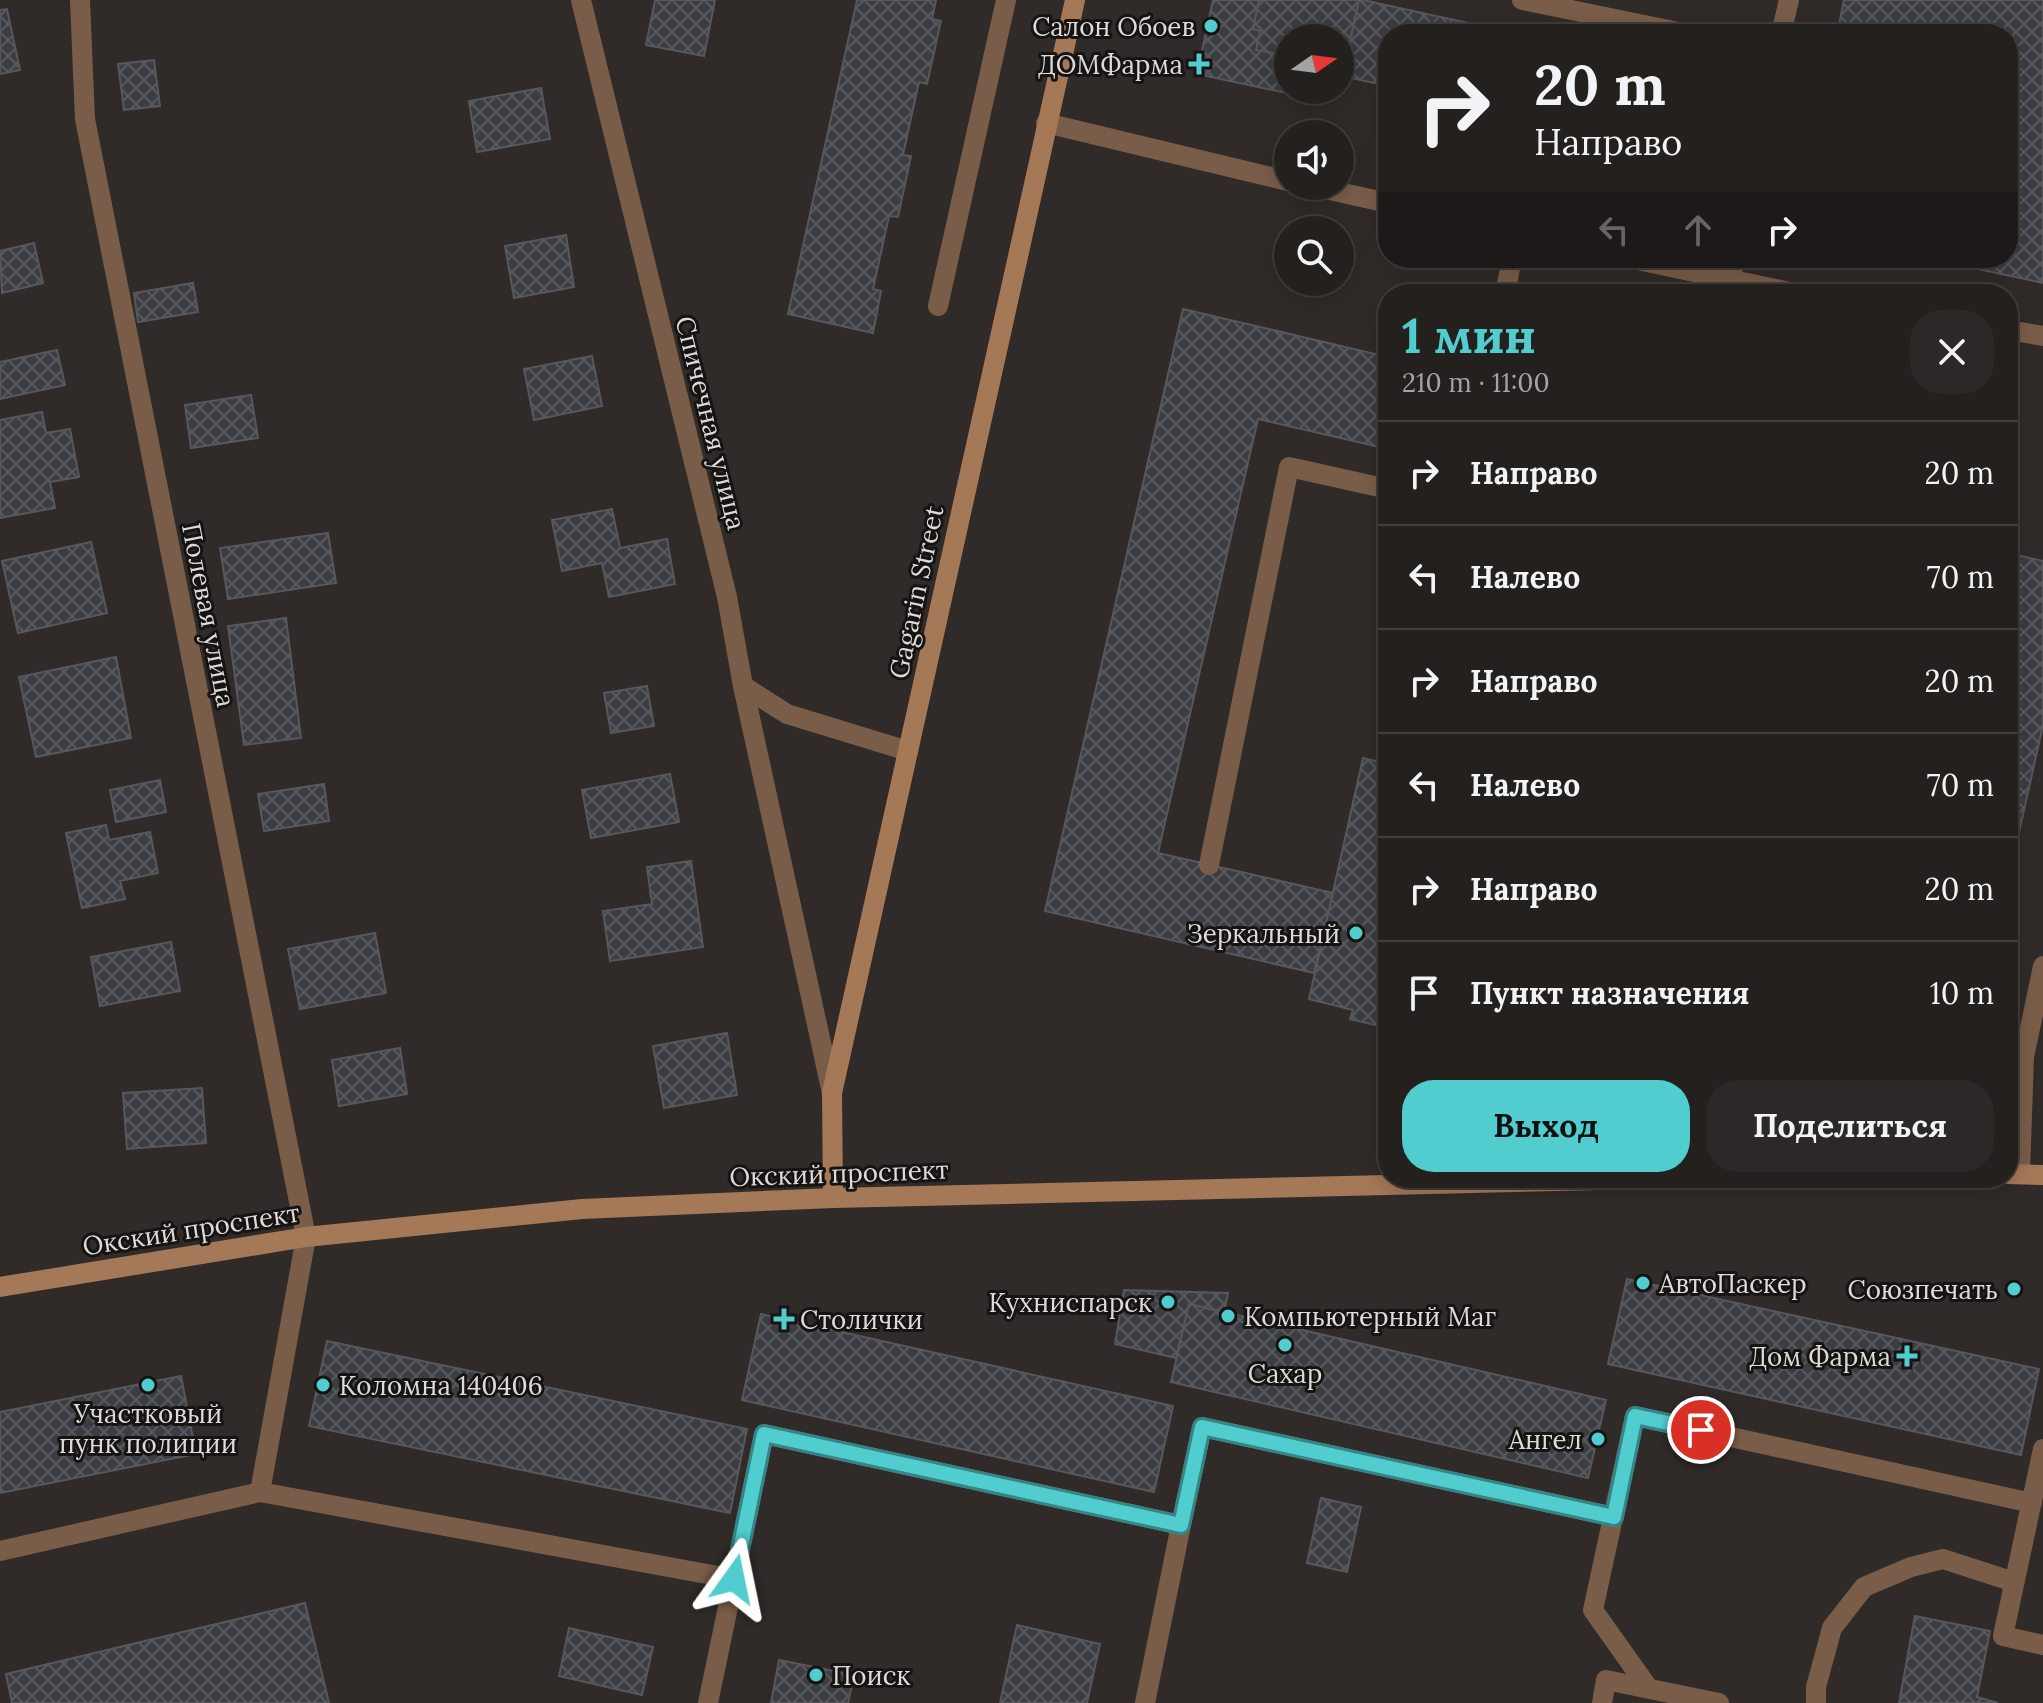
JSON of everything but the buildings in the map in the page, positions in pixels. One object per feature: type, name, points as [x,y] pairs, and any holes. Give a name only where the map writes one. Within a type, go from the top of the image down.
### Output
[{"type":"main road","name":"Gagarin Street","points":[[833,1198],[832,1093],[1075,0]]},
{"type":"main road","points":[[2018,1174],[2043,1175]]},
{"type":"main road","name":"Окский проспект","points":[[0,1287],[306,1237],[582,1209],[833,1198],[1378,1184]]},
{"type":"street","name":"Полевая улица","points":[[80,0],[85,119],[306,1237]]},
{"type":"street","name":"Спичечная улица","points":[[581,0],[727,597],[743,686],[832,1093]]},
{"type":"street","points":[[938,306],[1006,0]]},
{"type":"street","points":[[1522,0],[1639,24]]},
{"type":"street","points":[[1783,24],[1789,0]]},
{"type":"street","points":[[1046,123],[1274,178]]},
{"type":"street","points":[[1354,195],[1378,201]]},
{"type":"street","points":[[1670,268],[1742,284]]},
{"type":"street","points":[[1730,282],[1733,268]]},
{"type":"street","points":[[2018,332],[2043,336]]},
{"type":"street","points":[[1209,865],[1289,467],[1378,487]]},
{"type":"street","points":[[743,686],[787,714],[908,751]]},
{"type":"street","points":[[2018,1127],[2024,1057],[2043,966]]},
{"type":"street","points":[[260,1492],[306,1237]]},
{"type":"street","points":[[1649,1689],[1593,1610],[1635,1416],[2032,1503]]},
{"type":"street","points":[[1145,1703],[1202,1427],[1614,1517]]},
{"type":"street","points":[[708,1703],[764,1434],[1181,1525]]},
{"type":"street","points":[[2043,1449],[2003,1636],[2043,1645]]},
{"type":"street","points":[[0,1551],[260,1492],[732,1589]]},
{"type":"street","points":[[1816,1703],[1816,1687],[1832,1628],[1864,1587],[1911,1567],[1943,1559],[2014,1582]]},
{"type":"street","points":[[1602,1703],[1606,1680],[1719,1703]]},
{"type":"place","name":"Салон Обоев","points":[[1211,26]]},
{"type":"place","name":"ДОМФарма","points":[[1199,64]]},
{"type":"place","name":"Зеркальный","points":[[1356,933]]},
{"type":"place","name":"АвтоПаскер","points":[[1643,1283]]},
{"type":"place","name":"Союзпечать","points":[[2014,1289]]},
{"type":"place","name":"Кухниспарск","points":[[1168,1302]]},
{"type":"place","name":"Компьютерный Маг","points":[[1228,1316]]},
{"type":"place","name":"Столички","points":[[784,1319]]},
{"type":"place","name":"Сахар","points":[[1285,1345]]},
{"type":"place","name":"Дом Фарма","points":[[1907,1356]]},
{"type":"place","name":"Участковый пунк полиции","points":[[148,1385]]},
{"type":"place","name":"Коломна 140406","points":[[323,1385]]},
{"type":"place","name":"Ангел","points":[[1598,1439]]},
{"type":"place","name":"Поиск","points":[[816,1675]]},
{"type":"route","points":[[734,1579],[764,1434],[1181,1525],[1202,1427],[1614,1517],[1635,1416],[1701,1430]]}]
